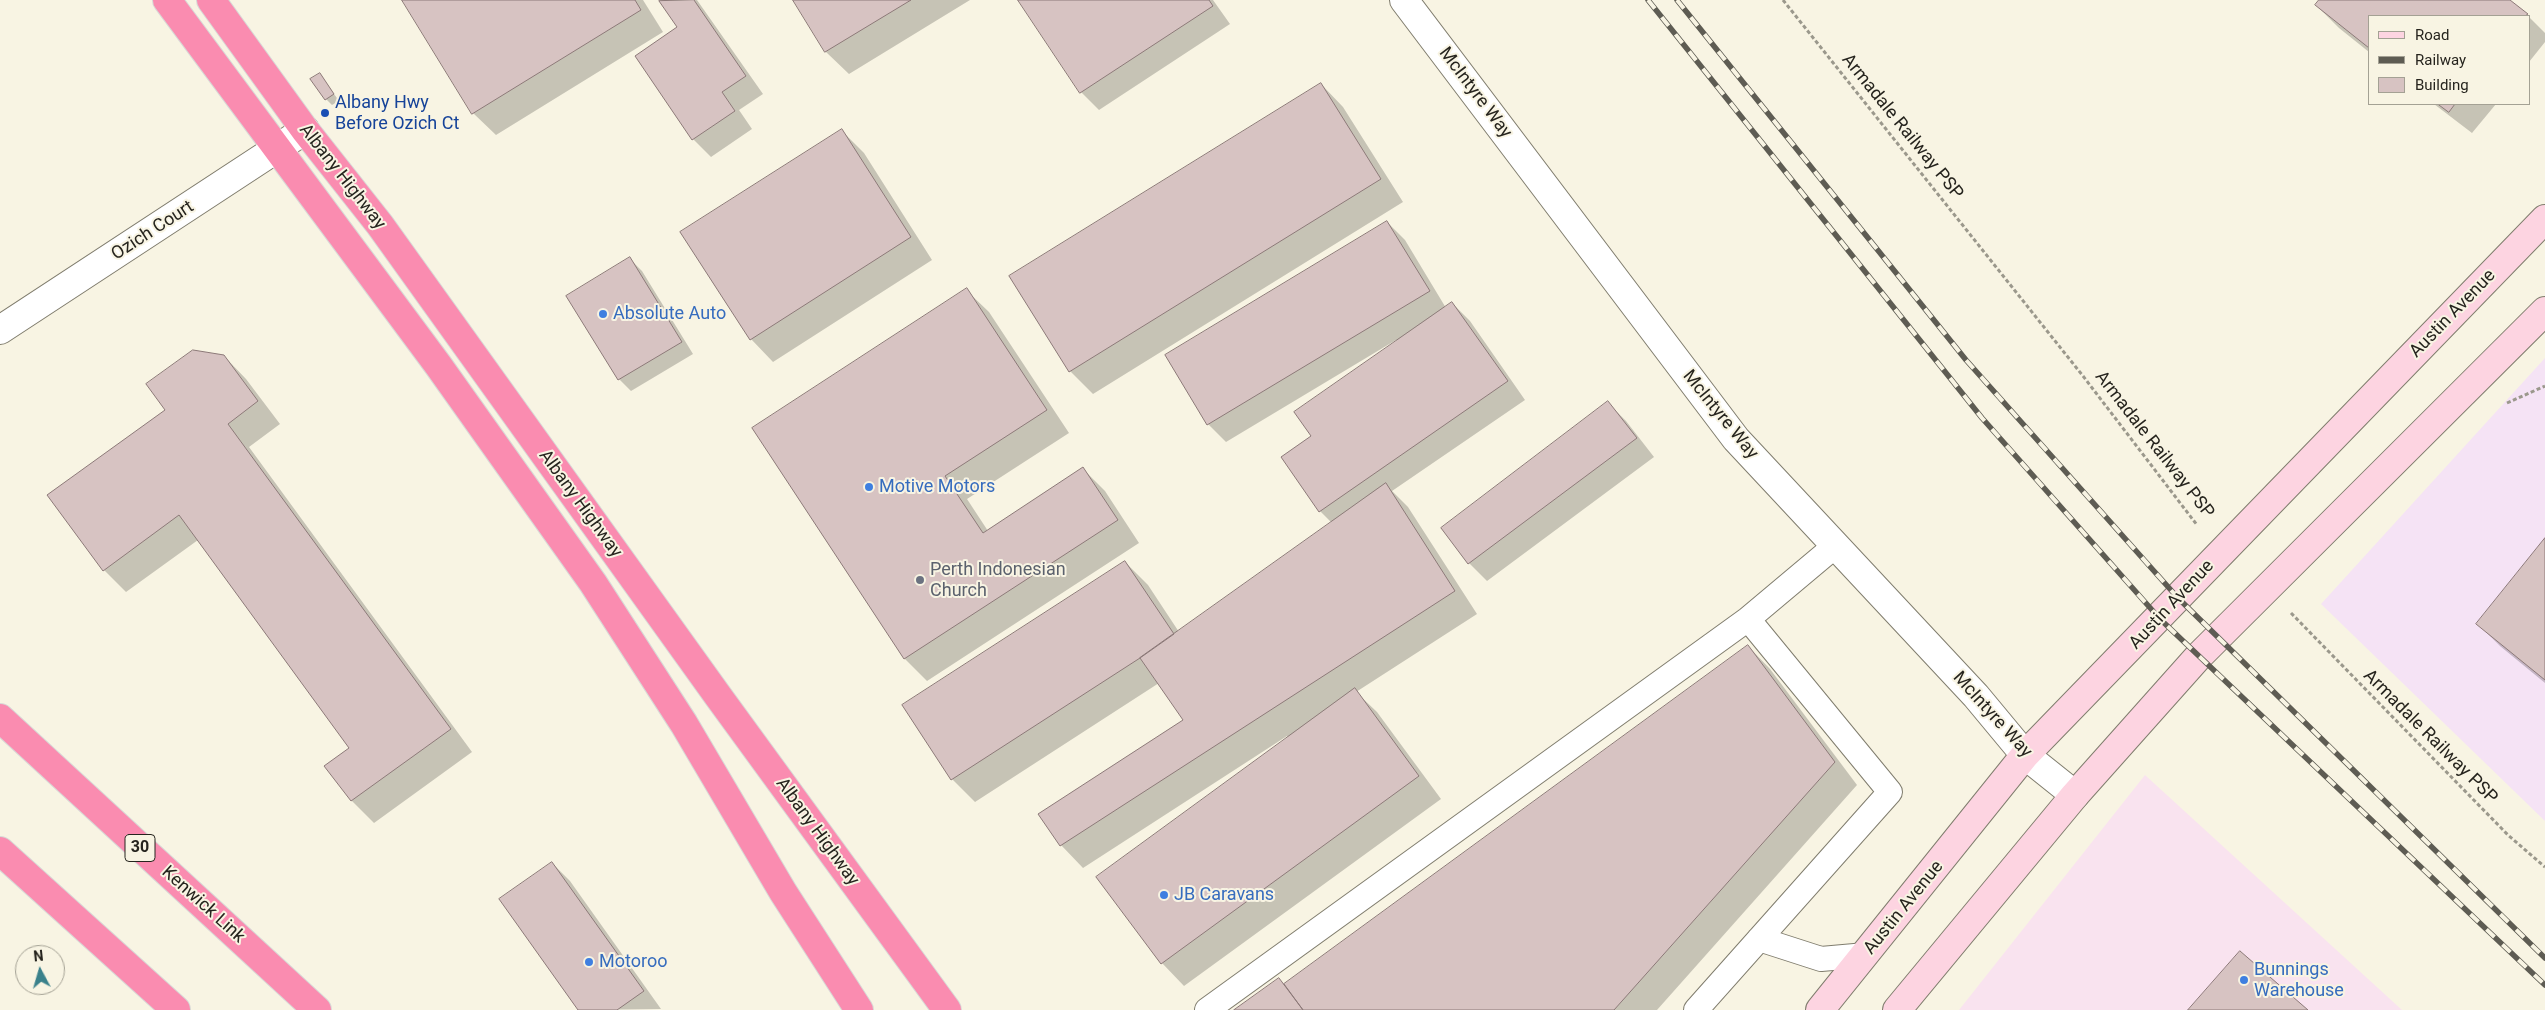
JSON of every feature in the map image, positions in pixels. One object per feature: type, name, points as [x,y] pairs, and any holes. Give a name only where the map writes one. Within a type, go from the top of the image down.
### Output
[{"type":"highway","name":"Albany Highway","points":[[167,0],[438,365],[593,583],[684,724],[783,892],[859,1010]]},
{"type":"highway","name":"Albany Highway","points":[[211,0],[304,130],[380,225],[947,1010]]},
{"type":"highway","name":"Kenwick Link","points":[[0,718],[318,1010]]},
{"type":"highway","points":[[0,851],[176,1010]]},
{"type":"main road","name":"Austin Avenue","points":[[1820,1010],[2026,755],[2160,619],[2225,548],[2545,219]]},
{"type":"main road","points":[[1897,1010],[2075,795],[2198,657],[2545,311]]},
{"type":"street","name":"McIntyre Way","points":[[1404,0],[1736,439],[1976,696],[2026,755],[2075,795]]},
{"type":"street","name":"Ozich Court","points":[[0,330],[304,130]]},
{"type":"lane","points":[[1207,1010],[1748,619],[1835,546]]},
{"type":"lane","points":[[1696,1010],[1890,792],[1748,619]]},
{"type":"lane","points":[[1760,939],[1821,959],[1866,955]]},
{"type":"path","name":"Armadale Railway PSP","points":[[1783,0],[2083,376],[2201,530],[2225,548]]},
{"type":"path","name":"Armadale Railway PSP","points":[[2268,587],[2307,632],[2508,835],[2545,867]]},
{"type":"shaded area","points":[[2545,358],[2545,821],[2321,604]]},
{"type":"shaded area","points":[[2145,775],[2402,1010],[1959,1010]]},
{"type":"building","points":[[402,0],[635,0],[641,10],[472,114]]},
{"type":"building","points":[[694,0],[746,76],[722,92],[735,111],[692,140],[635,56],[677,27],[659,1]]},
{"type":"building","points":[[793,0],[911,0],[825,52]]},
{"type":"building","points":[[1018,0],[1209,0],[1213,6],[1080,93]]},
{"type":"building","points":[[2319,0],[2510,0],[2528,14],[2368,15],[2368,47],[2315,5]]},
{"type":"building","points":[[320,73],[334,94],[325,100],[310,79]]},
{"type":"building","points":[[1321,83],[1381,179],[1069,372],[1009,276]]},
{"type":"building","points":[[2439,105],[2454,105],[2449,112]]},
{"type":"building","points":[[842,129],[911,237],[750,340],[680,232]]},
{"type":"building","points":[[1387,221],[1430,291],[1207,425],[1165,355]]},
{"type":"building","points":[[630,257],[682,342],[618,380],[566,296]]},
{"type":"building","points":[[967,288],[1047,410],[945,476],[983,533],[1083,467],[1118,520],[904,659],[752,428]]},
{"type":"building","points":[[1452,302],[1508,381],[1319,512],[1281,457],[1311,436],[1294,412]]},
{"type":"building","points":[[193,350],[224,355],[258,401],[228,424],[451,729],[351,801],[324,766],[349,748],[179,515],[103,571],[47,495],[165,410],[146,384]]},
{"type":"building","points":[[1608,401],[1637,438],[1468,564],[1441,528]]},
{"type":"building","points":[[1386,483],[1455,591],[1060,846],[1038,814],[1183,720],[1140,658]]},
{"type":"building","points":[[2545,538],[2545,680],[2476,624]]},
{"type":"building","points":[[1125,561],[1174,634],[951,780],[902,705]]},
{"type":"building","points":[[1748,645],[1835,762],[1614,1010],[1303,1010],[1284,984]]},
{"type":"building","points":[[1355,688],[1419,776],[1161,964],[1096,877]]},
{"type":"building","points":[[552,862],[644,991],[617,1010],[578,1010],[499,899]]},
{"type":"building","name":"Bunnings Warehouse","points":[[2240,951],[2308,1010],[2188,1010]]},
{"type":"building","points":[[1279,978],[1303,1010],[1234,1010]]},
{"type":"railway","points":[[1648,0],[1982,418],[2160,619],[2545,985]]},
{"type":"railway","points":[[1677,0],[1966,360],[2178,598],[2545,958]]},
{"type":"place","name":"Albany Hwy Before Ozich Ct","points":[[325,113]]},
{"type":"place","name":"Absolute Auto","points":[[603,314]]},
{"type":"place","name":"Motive Motors","points":[[869,487]]},
{"type":"place","name":"Perth Indonesian Church","points":[[920,580]]},
{"type":"place","name":"JB Caravans","points":[[1164,895]]},
{"type":"place","name":"Motoroo","points":[[589,962]]},
{"type":"place","name":"Bunnings Warehouse","points":[[2244,980]]}]
